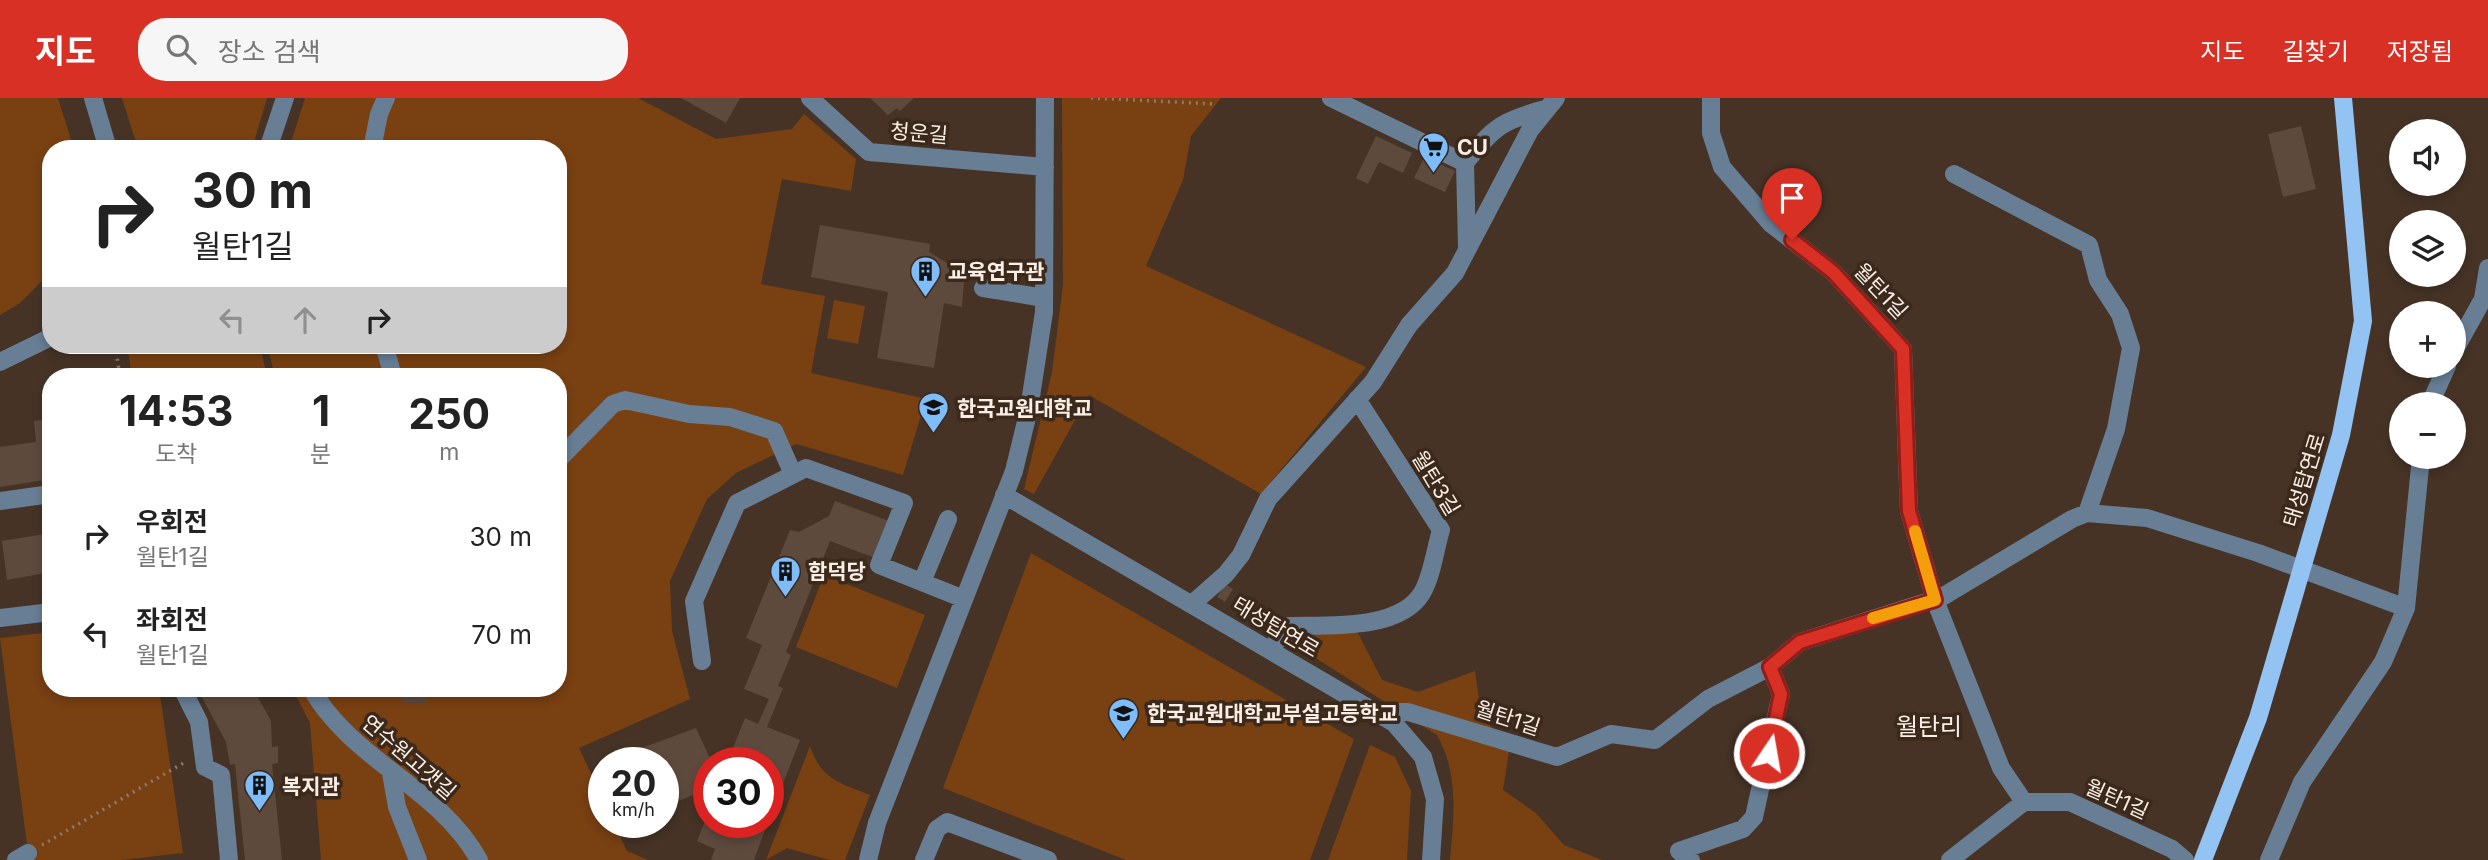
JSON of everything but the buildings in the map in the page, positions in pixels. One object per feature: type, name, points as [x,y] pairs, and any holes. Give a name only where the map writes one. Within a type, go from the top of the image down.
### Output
[{"type":"main road","name":"태성탑연로","points":[[2203,860],[2258,718],[2342,435],[2362,321],[2343,98]]},
{"type":"street","points":[[93,98],[105,140]]},
{"type":"street","points":[[271,140],[285,98]]},
{"type":"street","points":[[374,140],[379,114],[386,98]]},
{"type":"street","name":"청운길","points":[[810,98],[869,152],[1045,167]]},
{"type":"street","points":[[868,860],[877,823],[1014,471],[1029,409],[1044,298],[1045,98]]},
{"type":"street","points":[[1331,98],[1465,163]]},
{"type":"street","name":"월탄1길","points":[[1711,98],[1711,133],[1722,167],[1771,224],[1833,272],[1903,349],[1909,511],[1935,600],[2001,768],[2024,802],[2070,802],[2149,837],[2185,860]]},
{"type":"street","points":[[1467,250],[1465,163],[1490,132],[1512,119],[1552,103]]},
{"type":"street","points":[[1192,604],[1226,574],[1241,555],[1268,499],[1373,382],[1409,325],[1455,273],[1530,130],[1552,103]]},
{"type":"street","points":[[1954,174],[2089,245],[2098,279],[2120,314],[2131,348],[2116,429],[2087,513],[2147,518],[2301,569],[2406,608]]},
{"type":"street","points":[[2466,329],[2483,299],[2488,268]]},
{"type":"street","points":[[983,288],[1044,298]]},
{"type":"street","points":[[0,362],[42,341]]},
{"type":"street","points":[[567,451],[613,404],[625,400],[689,414],[730,417],[774,431],[793,474]]},
{"type":"street","name":"월탄3길","points":[[1270,650],[1289,626],[1371,623],[1411,607],[1423,591],[1441,530],[1357,400]]},
{"type":"street","points":[[702,661],[694,601],[737,503],[806,468],[904,503],[878,565],[964,599]]},
{"type":"street","points":[[2269,860],[2302,782],[2383,662],[2406,608],[2420,469]]},
{"type":"street","points":[[0,501],[42,495]]},
{"type":"street","name":"태성탑연로","points":[[1004,495],[1380,711],[1423,757],[1435,799],[1431,860]]},
{"type":"street","name":"월탄1길","points":[[1380,711],[1408,712],[1557,757],[1611,734],[1655,740],[1708,699],[1770,667],[1800,642],[1935,600],[2087,513]]},
{"type":"street","points":[[922,582],[948,519]]},
{"type":"street","points":[[0,618],[42,613]]},
{"type":"street","points":[[1691,860],[1679,851],[1743,829],[1754,817],[1781,694],[1770,667]]},
{"type":"street","points":[[186,697],[199,722],[205,767],[221,775],[229,860]]},
{"type":"street","name":"연수원고갯길","points":[[316,697],[322,708],[354,743],[430,803],[462,836],[479,860]]},
{"type":"street","points":[[391,773],[397,807],[418,860]]},
{"type":"street","points":[[1950,860],[2024,802]]},
{"type":"street","points":[[924,860],[937,830],[947,822],[1048,860]]},
{"type":"path","points":[[1091,98],[1216,104]]},
{"type":"path","points":[[22,857],[171,770]]},
{"type":"shaded area","points":[[0,98],[58,98],[71,140],[42,140],[42,281],[20,303],[0,315]]},
{"type":"shaded area","points":[[122,98],[267,98],[255,140],[135,140]]},
{"type":"shaded area","points":[[305,98],[638,98],[716,139],[792,129],[804,114],[856,159],[851,191],[782,179],[761,284],[825,296],[811,373],[926,399],[903,475],[796,444],[736,473],[707,499],[670,581],[672,631],[690,699],[579,748],[588,767],[588,838],[621,838],[627,851],[648,860],[321,860],[310,723],[297,697],[567,697],[567,368],[273,368],[269,354],[567,354],[567,140],[292,140]]},
{"type":"shaded area","points":[[1062,98],[1221,98],[1191,136],[1183,180],[1146,266],[1366,367],[1261,494],[1089,395],[1034,494],[1024,489],[1052,372],[1063,285]]},
{"type":"shaded area","points":[[834,300],[865,306],[858,344],[827,338]]},
{"type":"shaded area","points":[[128,354],[262,354],[265,368],[131,368]]},
{"type":"shaded area","points":[[1031,553],[1354,739],[1310,860],[1126,860],[943,788]]},
{"type":"shaded area","points":[[824,575],[925,615],[897,688],[796,647]]},
{"type":"shaded area","points":[[1357,631],[1382,680],[1418,692],[1475,671],[1481,713],[1509,751],[1503,790],[1536,813],[1564,845],[1602,860],[1450,860],[1452,780],[1437,735],[1281,636]]},
{"type":"shaded area","points":[[42,633],[42,697],[160,697],[183,853],[121,860],[29,860],[0,638]]},
{"type":"shaded area","points":[[1370,745],[1395,757],[1411,791],[1407,860],[1328,860]]},
{"type":"shaded area","points":[[810,746],[820,766],[832,778],[870,795],[845,860],[829,860],[787,848],[766,860],[774,838],[784,838],[784,813]]},
{"type":"slow traffic","points":[[1873,618],[1935,600],[1915,531]]},
{"type":"place","name":"CU","points":[[1434,174]]},
{"type":"place","name":"교육연구관","points":[[925,298]]},
{"type":"place","name":"한국교원대학교","points":[[934,435]]},
{"type":"place","name":"함덕당","points":[[785,598]]},
{"type":"place","name":"한국교원대학교부설고등학교","points":[[1124,740]]},
{"type":"place","name":"복지관","points":[[259,813]]},
{"type":"district","name":"월탄리","points":[[1929,726]]},
{"type":"route","points":[[1769,753],[1781,694],[1770,667],[1800,642],[1935,600],[1909,511],[1903,349],[1833,272],[1792,240]]}]
